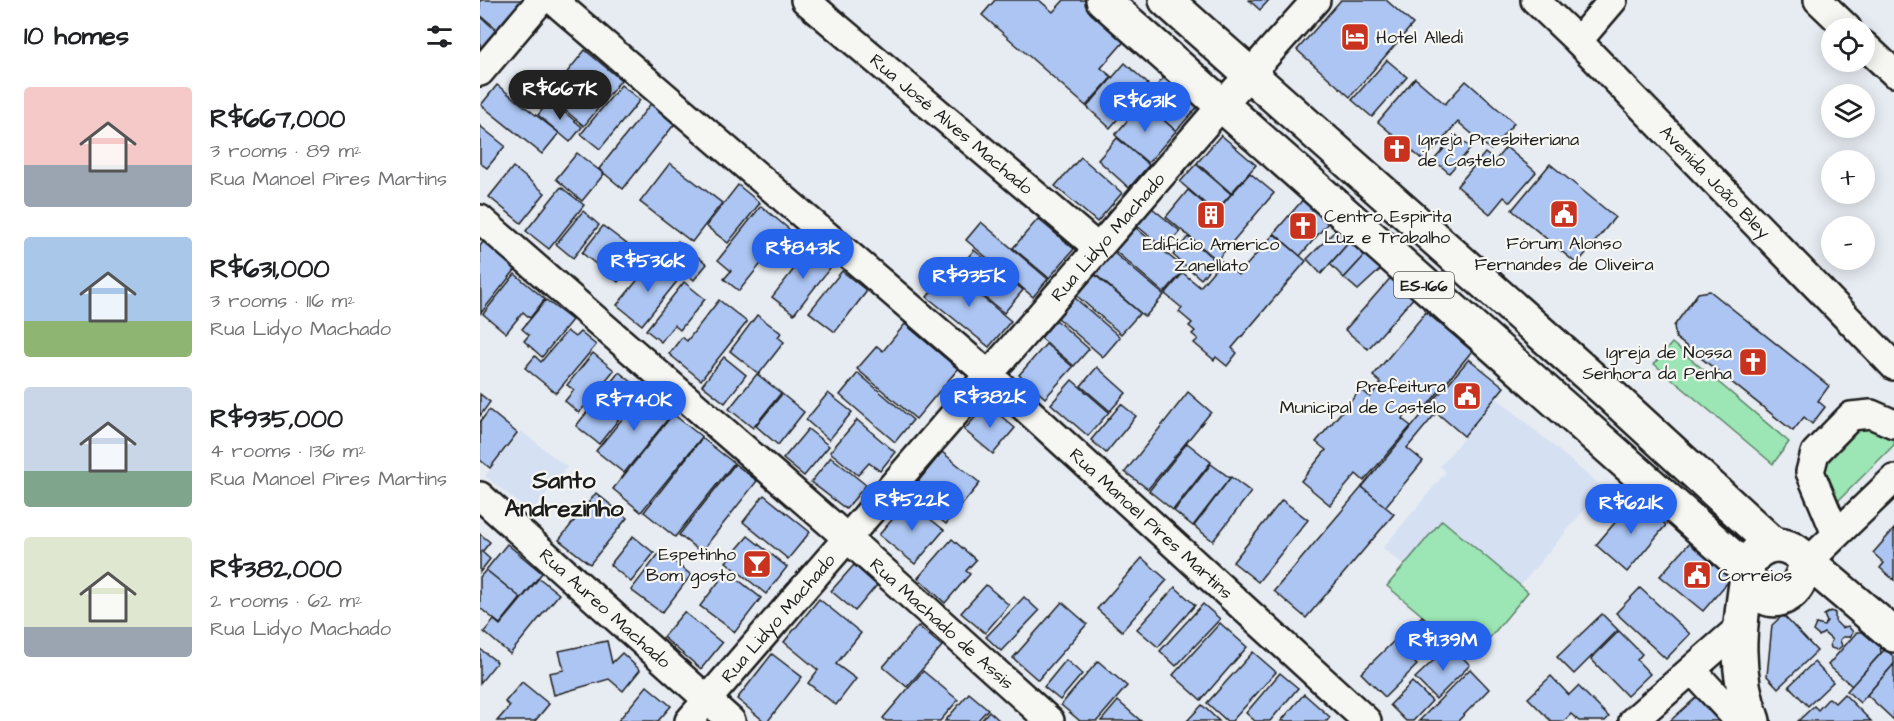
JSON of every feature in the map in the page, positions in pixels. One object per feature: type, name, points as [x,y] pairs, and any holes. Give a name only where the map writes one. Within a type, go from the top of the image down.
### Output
[{"type":"main road","name":"ES-166","points":[[1103,0],[1747,573]]},
{"type":"main road","name":"ES-166","points":[[1166,0],[1604,389],[1774,545]]},
{"type":"main road","points":[[1576,421],[1604,389]]},
{"type":"main road","points":[[1753,721],[1744,694],[1739,663],[1739,628],[1747,573],[1752,557],[1758,551],[1774,545],[1790,548],[1894,635]]},
{"type":"main road","points":[[1747,573],[1750,585],[1763,597],[1781,598],[1795,588],[1808,562]]},
{"type":"street","points":[[480,72],[541,0]]},
{"type":"street","name":"Rua Manoel Pires Martins","points":[[553,0],[989,375],[1366,721]]},
{"type":"street","name":"Rua José Alves Machado","points":[[805,0],[1098,248]]},
{"type":"street","name":"Rua Lidyo Machado","points":[[689,721],[1222,105],[1316,0]]},
{"type":"street","name":"Avenida João Bley","points":[[1535,0],[1578,41],[1894,366]]},
{"type":"street","points":[[1578,41],[1613,0]]},
{"type":"street","points":[[1818,0],[1837,18]]},
{"type":"street","points":[[1875,55],[1894,73]]},
{"type":"street","name":"Rua Machado de Assis","points":[[480,219],[847,538],[1050,721]]},
{"type":"street","points":[[1836,534],[1810,472],[1815,453],[1851,416],[1871,414],[1894,424]]},
{"type":"street","points":[[1808,562],[1894,479]]},
{"type":"street","name":"Rua Aureo Machado","points":[[480,496],[731,721]]},
{"type":"street","points":[[1633,721],[1739,628]]},
{"type":"street","points":[[1692,670],[1739,721]]},
{"type":"shaded area","points":[[1497,398],[1603,488],[1520,586],[1442,520],[1404,565],[1383,548],[1446,472],[1440,466]]},
{"type":"shaded area","points":[[521,431],[567,467],[531,513],[485,476]]},
{"type":"green space","points":[[1672,343],[1789,442],[1773,464],[1654,364]]},
{"type":"green space","points":[[1865,424],[1894,434],[1894,445],[1836,503],[1822,468]]},
{"type":"green space","points":[[1442,520],[1528,592],[1473,658],[1387,586]]},
{"type":"building","points":[[480,0],[524,0],[502,33],[480,15]]},
{"type":"building","points":[[995,0],[1039,0],[1053,12],[1064,0],[1086,0],[1128,37],[1101,68],[1112,77],[1086,106],[982,15]]},
{"type":"building","points":[[1249,0],[1269,0],[1260,10]]},
{"type":"building","name":"Hotel Alledi","points":[[1341,0],[1386,0],[1413,24],[1350,97],[1297,50]]},
{"type":"building","points":[[480,16],[500,34],[480,57]]},
{"type":"building","points":[[585,50],[621,80],[584,126],[548,96]]},
{"type":"building","points":[[1387,60],[1407,77],[1372,117],[1352,100]]},
{"type":"building","points":[[1125,63],[1148,84],[1110,128],[1087,107]]},
{"type":"building","points":[[1166,75],[1200,104],[1176,131],[1143,102]]},
{"type":"building","points":[[1415,78],[1445,104],[1466,81],[1514,123],[1491,150],[1458,122],[1424,161],[1378,122]]},
{"type":"building","points":[[497,85],[559,133],[542,154],[481,105]]},
{"type":"building","points":[[621,85],[640,100],[600,149],[581,134]]},
{"type":"building","points":[[550,100],[582,127],[570,142],[538,115]]},
{"type":"building","points":[[653,101],[677,121],[623,189],[599,169]]},
{"type":"building","points":[[1143,102],[1176,131],[1148,163],[1115,135]]},
{"type":"building","points":[[480,126],[505,146],[487,168],[480,163]]},
{"type":"building","points":[[1221,135],[1256,165],[1231,193],[1197,163]]},
{"type":"building","points":[[1456,135],[1471,148],[1449,173],[1434,160]]},
{"type":"building","points":[[1117,138],[1149,165],[1129,188],[1098,160]]},
{"type":"building","points":[[1506,147],[1536,172],[1510,202],[1504,197],[1490,214],[1457,186],[1485,153],[1495,161]]},
{"type":"building","points":[[577,153],[604,174],[582,201],[556,179]]},
{"type":"building","points":[[1081,157],[1122,193],[1097,222],[1055,186]]},
{"type":"building","points":[[670,163],[722,203],[692,242],[640,202]]},
{"type":"building","points":[[1196,164],[1231,194],[1215,212],[1180,182]]},
{"type":"building","name":"Fórum Alonso Fernandes de Oliveira","points":[[1550,164],[1615,217],[1577,264],[1512,210]]},
{"type":"building","points":[[513,167],[545,193],[521,223],[489,197]]},
{"type":"building","name":"Edifício Americo Zanellato","points":[[1250,173],[1274,193],[1217,260],[1166,217],[1188,190],[1215,213]]},
{"type":"building","points":[[738,185],[760,203],[728,243],[706,226]]},
{"type":"building","points":[[561,187],[584,205],[549,249],[526,231]]},
{"type":"building","name":"Centro Espirita Luz e Trabalho","points":[[1306,196],[1332,218],[1300,256],[1274,233]]},
{"type":"building","points":[[761,206],[789,229],[739,291],[724,279],[731,271],[718,260]]},
{"type":"building","points":[[1152,208],[1180,231],[1165,249],[1137,226]]},
{"type":"building","points":[[583,211],[599,225],[573,258],[556,244]]},
{"type":"building","points":[[1038,219],[1074,249],[1049,278],[1013,248]]},
{"type":"building","points":[[981,222],[1048,279],[1033,297],[966,240]]},
{"type":"building","points":[[603,226],[640,254],[618,282],[582,253]]},
{"type":"building","points":[[1136,228],[1185,269],[1164,293],[1115,251]]},
{"type":"building","points":[[1337,229],[1351,240],[1321,274],[1307,259]]},
{"type":"building","points":[[794,232],[810,245],[794,264],[778,251]]},
{"type":"building","points":[[1274,234],[1306,261],[1232,348],[1237,353],[1227,366],[1216,357],[1214,360],[1194,343],[1198,339],[1192,334],[1195,331],[1189,326],[1192,323],[1179,312],[1182,308],[1165,294],[1183,273],[1200,287],[1222,261],[1238,275]]},
{"type":"building","points":[[1188,237],[1216,261],[1201,279],[1173,255]]},
{"type":"building","points":[[486,238],[519,265],[481,313],[480,246]]},
{"type":"building","points":[[1351,240],[1367,253],[1344,278],[1330,264]]},
{"type":"building","points":[[678,241],[707,264],[694,280],[665,256]]},
{"type":"building","points":[[812,246],[834,263],[794,314],[772,297]]},
{"type":"building","points":[[974,250],[1023,290],[1004,313],[955,273]]},
{"type":"building","points":[[1114,253],[1164,295],[1145,317],[1095,274]]},
{"type":"building","points":[[1367,253],[1383,267],[1358,290],[1344,278]]},
{"type":"building","points":[[654,260],[678,280],[642,325],[617,305]]},
{"type":"building","points":[[946,267],[1011,321],[989,347],[927,297],[943,278],[939,275]]},
{"type":"building","points":[[842,271],[867,291],[835,332],[809,312]]},
{"type":"building","points":[[515,274],[545,299],[530,318],[523,312],[506,333],[483,314]]},
{"type":"building","points":[[1095,275],[1140,313],[1121,334],[1077,296]]},
{"type":"building","points":[[1393,275],[1416,295],[1368,349],[1345,330]]},
{"type":"building","points":[[684,282],[705,299],[680,330],[674,325],[661,342],[646,330]]},
{"type":"building","name":"Igreja de Nossa Senhora da Penha","points":[[1710,291],[1829,386],[1818,401],[1825,407],[1812,424],[1804,417],[1793,431],[1676,338],[1674,326],[1698,293]]},
{"type":"building","points":[[1075,298],[1120,337],[1103,357],[1058,318]]},
{"type":"building","points":[[546,300],[572,320],[542,357],[524,341],[529,335],[522,329]]},
{"type":"building","points":[[719,300],[747,322],[701,380],[669,354],[682,337],[687,341]]},
{"type":"building","points":[[1426,312],[1472,351],[1422,412],[1414,405],[1402,419],[1411,426],[1364,481],[1356,474],[1330,505],[1301,481],[1326,450],[1316,442],[1361,389],[1370,397],[1381,383],[1373,376]]},
{"type":"building","points":[[757,315],[781,333],[778,337],[784,342],[759,374],[730,351]]},
{"type":"building","points":[[1056,320],[1089,349],[1074,366],[1041,338]]},
{"type":"building","points":[[905,324],[958,369],[916,419],[857,369],[877,346],[883,351]]},
{"type":"building","points":[[567,331],[575,337],[580,332],[596,345],[556,393],[525,368],[535,356],[541,362]]},
{"type":"building","points":[[1046,344],[1073,367],[1045,398],[1019,375]]},
{"type":"building","points":[[593,353],[614,370],[579,413],[565,401],[574,390],[567,385]]},
{"type":"building","points":[[724,357],[746,375],[725,403],[702,385]]},
{"type":"building","name":"Prefeitura Municipal de Castelo","points":[[1469,359],[1504,387],[1464,436],[1429,406]]},
{"type":"building","points":[[1097,367],[1126,393],[1110,411],[1081,386]]},
{"type":"building","points":[[619,372],[642,390],[599,444],[576,426]]},
{"type":"building","points":[[858,373],[913,420],[895,442],[840,395]]},
{"type":"building","points":[[757,374],[781,393],[753,428],[729,409]]},
{"type":"building","points":[[1072,380],[1109,412],[1088,436],[1051,404]]},
{"type":"building","points":[[644,392],[672,414],[624,473],[596,451]]},
{"type":"building","points":[[1188,392],[1211,412],[1148,489],[1125,472]]},
{"type":"building","points":[[828,393],[852,412],[829,440],[806,420]]},
{"type":"building","points":[[480,394],[490,402],[480,416]]},
{"type":"building","points":[[782,394],[804,412],[778,445],[756,426]]},
{"type":"building","points":[[987,404],[1015,428],[993,454],[964,430]]},
{"type":"building","points":[[1121,404],[1136,416],[1106,453],[1091,440]]},
{"type":"building","points":[[1429,406],[1437,412],[1407,448],[1423,461],[1385,507],[1362,487]]},
{"type":"building","points":[[489,410],[517,433],[490,468],[480,460],[480,422]]},
{"type":"building","points":[[673,414],[702,437],[641,512],[613,489]]},
{"type":"building","points":[[857,420],[895,452],[880,471],[869,463],[858,475],[830,452]]},
{"type":"building","points":[[808,429],[829,446],[804,476],[783,459]]},
{"type":"building","points":[[702,438],[734,463],[675,537],[644,512]]},
{"type":"building","points":[[1187,443],[1211,462],[1173,510],[1149,491]]},
{"type":"building","points":[[942,452],[980,483],[946,524],[908,494]]},
{"type":"building","points":[[831,457],[866,485],[846,509],[811,482]]},
{"type":"building","points":[[735,464],[757,481],[701,552],[679,535]]},
{"type":"building","points":[[1211,464],[1230,478],[1193,526],[1174,511]]},
{"type":"building","points":[[1231,477],[1251,492],[1213,541],[1194,526]]},
{"type":"building","points":[[1362,487],[1394,514],[1306,618],[1274,591]]},
{"type":"building","points":[[596,493],[627,518],[590,564],[559,540]]},
{"type":"building","points":[[764,495],[810,532],[788,559],[743,522]]},
{"type":"building","points":[[1635,499],[1666,525],[1627,572],[1596,545]]},
{"type":"building","points":[[1282,500],[1308,520],[1258,582],[1233,562]]},
{"type":"building","points":[[908,501],[944,530],[915,564],[879,535]]},
{"type":"building","points":[[1894,529],[1894,580],[1880,568],[1884,563],[1873,553]]},
{"type":"building","points":[[480,534],[490,542],[482,552],[490,559],[480,572]]},
{"type":"building","points":[[633,536],[654,553],[631,582],[610,565]]},
{"type":"building","name":"Espetinho Bom gosto","points":[[748,536],[787,567],[766,594],[726,562]]},
{"type":"building","points":[[952,539],[976,560],[966,571],[970,574],[945,603],[918,578]]},
{"type":"building","name":"Correios","points":[[1692,540],[1734,575],[1703,611],[1660,576]]},
{"type":"building","points":[[507,544],[542,573],[521,599],[486,570]]},
{"type":"building","points":[[661,551],[691,575],[662,613],[631,590]]},
{"type":"building","points":[[1142,558],[1167,580],[1122,631],[1097,609]]},
{"type":"building","points":[[854,565],[877,585],[855,611],[831,591]]},
{"type":"building","points":[[486,570],[521,598],[500,624],[480,608],[480,577]]},
{"type":"building","points":[[727,571],[761,598],[735,632],[700,606]]},
{"type":"building","points":[[539,578],[559,594],[510,654],[484,632],[494,620],[500,625]]},
{"type":"building","points":[[986,585],[1009,605],[985,633],[961,613]]},
{"type":"building","points":[[1175,587],[1195,605],[1158,647],[1137,629]]},
{"type":"building","points":[[1640,588],[1690,634],[1666,659],[1616,613]]},
{"type":"building","points":[[1024,597],[1039,611],[1001,651],[986,637]]},
{"type":"building","points":[[819,599],[861,633],[836,664],[856,679],[836,705],[808,683],[818,670],[784,642]]},
{"type":"building","points":[[1062,602],[1087,624],[1038,680],[1013,658]]},
{"type":"building","points":[[1203,604],[1220,619],[1176,666],[1160,651]]},
{"type":"building","points":[[1831,611],[1835,613],[1835,621],[1842,628],[1848,626],[1853,632],[1850,637],[1843,637],[1840,640],[1842,646],[1837,650],[1831,648],[1832,640],[1824,633],[1819,636],[1813,631],[1816,624],[1824,626],[1827,622],[1824,615]]},
{"type":"building","points":[[684,612],[722,643],[701,669],[663,637]]},
{"type":"building","points":[[1602,614],[1618,630],[1574,674],[1557,657]]},
{"type":"building","points":[[1783,615],[1817,651],[1778,688],[1767,676],[1772,625]]},
{"type":"building","points":[[1422,616],[1443,637],[1418,661],[1397,640]]},
{"type":"building","points":[[1220,623],[1247,647],[1201,700],[1173,675]]},
{"type":"building","points":[[918,626],[942,646],[907,687],[883,667]]},
{"type":"building","points":[[1619,631],[1642,654],[1637,660],[1650,674],[1627,696],[1591,659]]},
{"type":"building","points":[[1857,632],[1864,632],[1880,646],[1881,653],[1852,686],[1828,665]]},
{"type":"building","points":[[607,641],[612,663],[622,653],[640,670],[623,691],[609,679],[554,695],[549,673],[564,670],[559,651]]},
{"type":"building","points":[[1394,641],[1417,665],[1385,697],[1361,673]]},
{"type":"building","points":[[1450,645],[1470,665],[1436,699],[1415,678]]},
{"type":"building","points":[[480,649],[497,662],[480,683]]},
{"type":"building","points":[[1885,649],[1894,657],[1894,664],[1860,703],[1847,691]]},
{"type":"building","points":[[1253,652],[1276,672],[1232,721],[1227,721],[1207,703]]},
{"type":"building","points":[[772,654],[802,677],[768,721],[764,721],[737,699]]},
{"type":"building","points":[[1066,660],[1082,674],[1060,700],[1044,687]]},
{"type":"building","points":[[1098,661],[1127,686],[1097,721],[1080,721],[1061,705]]},
{"type":"building","points":[[1814,662],[1833,682],[1808,706],[1789,686]]},
{"type":"building","points":[[1894,664],[1894,720],[1867,695]]},
{"type":"building","points":[[1470,669],[1489,689],[1458,721],[1419,721]]},
{"type":"building","points":[[923,671],[958,700],[940,721],[886,721],[883,718]]},
{"type":"building","points":[[1280,673],[1298,688],[1270,721],[1255,721],[1246,713]]},
{"type":"building","points":[[1551,676],[1569,695],[1578,686],[1609,717],[1605,721],[1579,721],[1571,714],[1564,721],[1551,721],[1528,698]]},
{"type":"building","points":[[522,682],[549,704],[535,721],[497,721],[510,706],[505,702]]},
{"type":"building","points":[[1412,682],[1432,701],[1413,721],[1406,721],[1390,705]]},
{"type":"building","points":[[647,686],[671,706],[658,721],[618,721]]},
{"type":"building","points":[[969,693],[988,709],[977,721],[945,721]]},
{"type":"building","points":[[1701,693],[1726,721],[1670,721]]},
{"type":"building","points":[[1304,694],[1330,717],[1327,721],[1281,721]]},
{"type":"building","points":[[1844,694],[1871,721],[1798,721],[1814,706],[1818,710],[1829,698],[1835,703]]},
{"type":"building","points":[[1118,701],[1141,721],[1101,721]]},
{"type":"building","points":[[1202,705],[1219,721],[1187,721]]},
{"type":"building","points":[[989,711],[1000,721],[981,721]]},
{"type":"place","name":"Hotel Alledi","points":[[1355,37]]},
{"type":"place","name":"Igreja Presbiteriana de Castelo","points":[[1397,149]]},
{"type":"place","name":"Fórum Alonso Fernandes de Oliveira","points":[[1564,214]]},
{"type":"place","name":"Edifício Americo Zanellato","points":[[1211,215]]},
{"type":"place","name":"Centro Espirita Luz e Trabalho","points":[[1303,226]]},
{"type":"place","name":"Igreja de Nossa Senhora da Penha","points":[[1753,362]]},
{"type":"place","name":"Prefeitura Municipal de Castelo","points":[[1467,396]]},
{"type":"place","name":"Espetinho Bom gosto","points":[[757,564]]},
{"type":"place","name":"Correios","points":[[1697,575]]},
{"type":"district","name":"Santo Andrezinho","points":[[564,494]]}]
